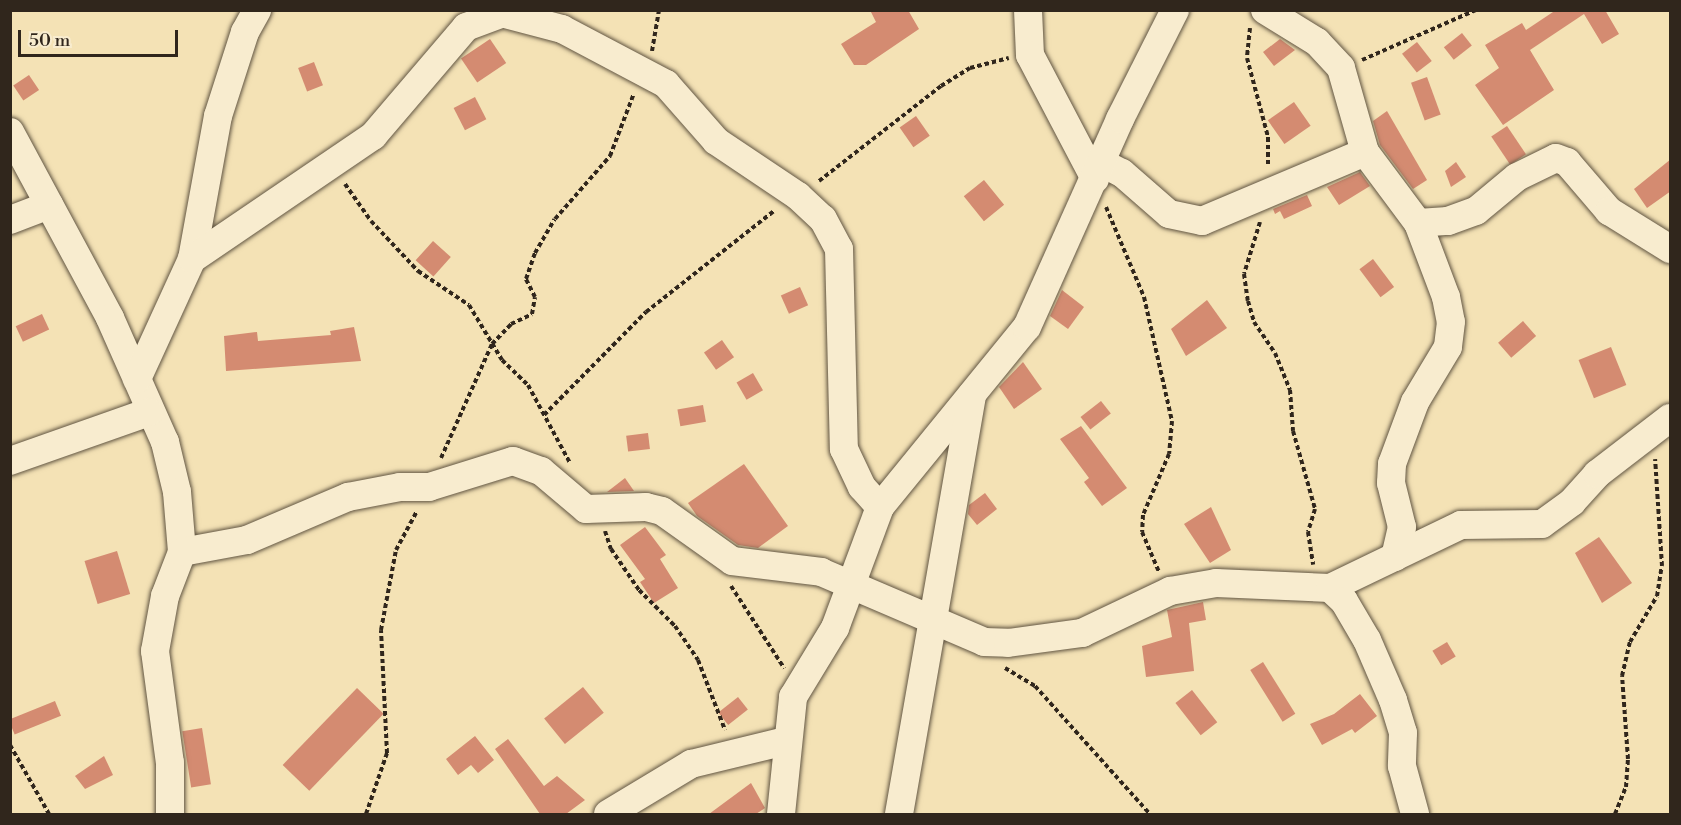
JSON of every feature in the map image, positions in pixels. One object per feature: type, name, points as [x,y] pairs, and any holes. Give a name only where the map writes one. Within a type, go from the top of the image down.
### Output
[{"type":"street","points":[[138,379],[192,259],[218,116],[244,32],[257,10]]},
{"type":"street","points":[[1028,10],[1030,55],[1099,171]]},
{"type":"street","points":[[781,814],[785,741],[793,697],[835,628],[880,507],[1027,327],[1175,10]]},
{"type":"street","points":[[192,259],[332,166],[407,101],[466,27],[508,12],[562,29],[644,70],[676,92],[716,141],[798,196],[823,219],[839,249],[844,449],[862,487],[880,507]]},
{"type":"street","points":[[1258,16],[1317,42],[1335,60],[1350,88],[1365,152],[1418,224],[1451,322],[1448,347],[1415,402],[1392,464],[1391,483],[1402,527],[1395,557]]},
{"type":"street","points":[[10,132],[138,379],[150,412],[165,442],[177,492],[182,552],[165,596],[155,651],[170,763],[170,814]]},
{"type":"street","points":[[1099,171],[1122,173],[1155,204],[1183,220],[1202,221],[1365,152]]},
{"type":"street","points":[[1418,224],[1476,211],[1517,177],[1556,158],[1567,162],[1610,211],[1671,249]]},
{"type":"street","points":[[10,220],[49,205]]},
{"type":"street","points":[[899,814],[934,620],[934,591],[972,394]]},
{"type":"street","points":[[10,461],[150,412]]},
{"type":"street","points":[[182,552],[247,540],[348,497],[400,487],[429,487],[513,461],[541,471],[572,500],[594,512],[646,507],[662,511],[707,547],[732,561],[802,567],[853,583],[984,642],[1082,633],[1170,591],[1216,583],[1323,587],[1395,557],[1461,525],[1542,524],[1661,425]]},
{"type":"street","points":[[1323,587],[1367,640],[1393,700],[1403,733],[1402,766],[1415,814]]},
{"type":"street","points":[[608,814],[692,764],[785,741]]},
{"type":"path","points":[[366,814],[387,753],[381,630],[393,563],[492,344],[511,324],[531,314],[535,297],[526,279],[536,253],[555,219],[610,156],[652,51],[659,10]]},
{"type":"path","points":[[1335,60],[1354,62],[1379,57],[1476,10]]},
{"type":"path","points":[[1258,16],[1247,58],[1268,137],[1264,195],[1244,274],[1254,322],[1275,353],[1290,390],[1293,431],[1315,509],[1308,532],[1323,587]]},
{"type":"path","points":[[544,415],[670,291],[723,247],[798,196],[970,68],[1030,55]]},
{"type":"path","points":[[332,166],[393,246],[418,271],[469,305],[492,344],[528,385],[575,472]]},
{"type":"path","points":[[1099,171],[1144,297],[1172,421],[1169,454],[1149,493],[1142,532],[1170,591]]},
{"type":"path","points":[[1615,814],[1626,787],[1628,759],[1622,676],[1630,642],[1657,596],[1662,567],[1661,425]]},
{"type":"path","points":[[594,512],[611,549],[639,590],[675,626],[698,660],[731,754]]},
{"type":"path","points":[[707,547],[780,656],[793,697]]},
{"type":"path","points":[[984,642],[999,664],[1035,686],[1150,814]]},
{"type":"path","points":[[10,745],[49,814]]},
{"type":"building","points":[[870,10],[908,10],[919,29],[866,65],[854,65],[841,44],[876,22]]},
{"type":"building","points":[[1556,10],[1605,10],[1619,34],[1602,44],[1584,14],[1530,50],[1554,90],[1503,125],[1475,85],[1499,68],[1485,45],[1522,23],[1526,30]]},
{"type":"building","points":[[1462,33],[1472,46],[1454,60],[1444,47]]},
{"type":"building","points":[[490,39],[506,63],[477,83],[461,59]]},
{"type":"building","points":[[1280,39],[1295,50],[1274,66],[1263,52]]},
{"type":"building","points":[[1417,42],[1432,61],[1417,73],[1402,54]]},
{"type":"building","points":[[314,62],[323,85],[307,91],[298,68]]},
{"type":"building","points":[[29,75],[39,90],[23,101],[13,86]]},
{"type":"building","points":[[1427,77],[1441,115],[1425,120],[1411,83]]},
{"type":"building","points":[[475,97],[486,119],[465,130],[454,108]]},
{"type":"building","points":[[1294,102],[1311,126],[1284,144],[1268,120]]},
{"type":"building","points":[[1387,111],[1427,180],[1413,189],[1380,145],[1373,121]]},
{"type":"building","points":[[916,116],[930,136],[913,147],[900,127]]},
{"type":"building","points":[[1507,126],[1526,154],[1510,165],[1491,137]]},
{"type":"building","points":[[1671,159],[1671,191],[1647,208],[1634,189]]},
{"type":"building","points":[[1456,162],[1466,177],[1451,187],[1445,171]]},
{"type":"building","points":[[1360,172],[1370,186],[1339,205],[1327,187]]},
{"type":"building","points":[[984,180],[1004,205],[984,221],[964,196]]},
{"type":"building","points":[[1307,195],[1312,206],[1284,219],[1280,211],[1275,214],[1273,209]]},
{"type":"building","points":[[433,241],[451,257],[433,276],[416,260]]},
{"type":"building","points":[[1373,259],[1394,287],[1380,297],[1359,269]]},
{"type":"building","points":[[800,287],[808,305],[789,314],[781,296]]},
{"type":"building","points":[[1062,290],[1084,307],[1068,329],[1050,316]]},
{"type":"building","points":[[1207,300],[1227,328],[1186,356],[1171,329]]},
{"type":"building","points":[[42,314],[49,329],[23,342],[16,326]]},
{"type":"building","points":[[1523,321],[1536,336],[1511,358],[1498,343]]},
{"type":"building","points":[[354,327],[361,361],[226,371],[224,336],[257,332],[258,341],[331,335],[330,331]]},
{"type":"building","points":[[722,340],[734,357],[716,370],[704,353]]},
{"type":"building","points":[[1611,347],[1626,385],[1594,398],[1579,360]]},
{"type":"building","points":[[1023,362],[1042,389],[1014,409],[999,387]]},
{"type":"building","points":[[753,373],[763,390],[747,400],[737,382]]},
{"type":"building","points":[[1101,401],[1111,414],[1090,430],[1081,417]]},
{"type":"building","points":[[703,405],[706,422],[680,426],[677,410]]},
{"type":"building","points":[[1081,426],[1127,488],[1102,506],[1084,482],[1089,478],[1060,439]]},
{"type":"building","points":[[648,433],[650,449],[628,452],[626,436]]},
{"type":"building","points":[[744,464],[788,526],[758,548],[738,545],[697,516],[688,503]]},
{"type":"building","points":[[625,478],[634,491],[607,492]]},
{"type":"building","points":[[985,493],[997,509],[977,525],[968,514],[969,505]]},
{"type":"building","points":[[1211,507],[1231,550],[1210,563],[1184,524]]},
{"type":"building","points":[[645,527],[666,555],[660,559],[678,588],[654,603],[640,582],[645,579],[620,545]]},
{"type":"building","points":[[1599,537],[1632,583],[1602,603],[1575,553]]},
{"type":"building","points":[[117,551],[130,594],[98,604],[84,561]]},
{"type":"building","points":[[1203,602],[1206,620],[1189,623],[1194,671],[1146,677],[1142,646],[1172,637],[1167,610]]},
{"type":"building","points":[[1447,642],[1456,657],[1441,665],[1432,651]]},
{"type":"building","points":[[1263,662],[1295,714],[1283,722],[1250,670]]},
{"type":"building","points":[[583,687],[604,713],[565,744],[544,718]]},
{"type":"building","points":[[357,688],[384,714],[309,791],[283,765]]},
{"type":"building","points":[[1192,690],[1217,722],[1201,735],[1175,703]]},
{"type":"building","points":[[1360,694],[1377,716],[1355,733],[1352,729],[1322,745],[1310,724],[1334,714]]},
{"type":"building","points":[[738,697],[748,710],[728,725],[718,712]]},
{"type":"building","points":[[55,701],[61,716],[15,735],[10,719]]},
{"type":"building","points":[[202,728],[211,784],[191,787],[182,731]]},
{"type":"building","points":[[475,736],[494,760],[478,773],[471,765],[458,775],[446,759]]},
{"type":"building","points":[[508,739],[544,786],[557,776],[585,800],[566,814],[540,814],[495,749]]},
{"type":"building","points":[[104,756],[113,775],[85,789],[75,776]]},
{"type":"building","points":[[751,783],[765,808],[756,814],[709,814]]}]
